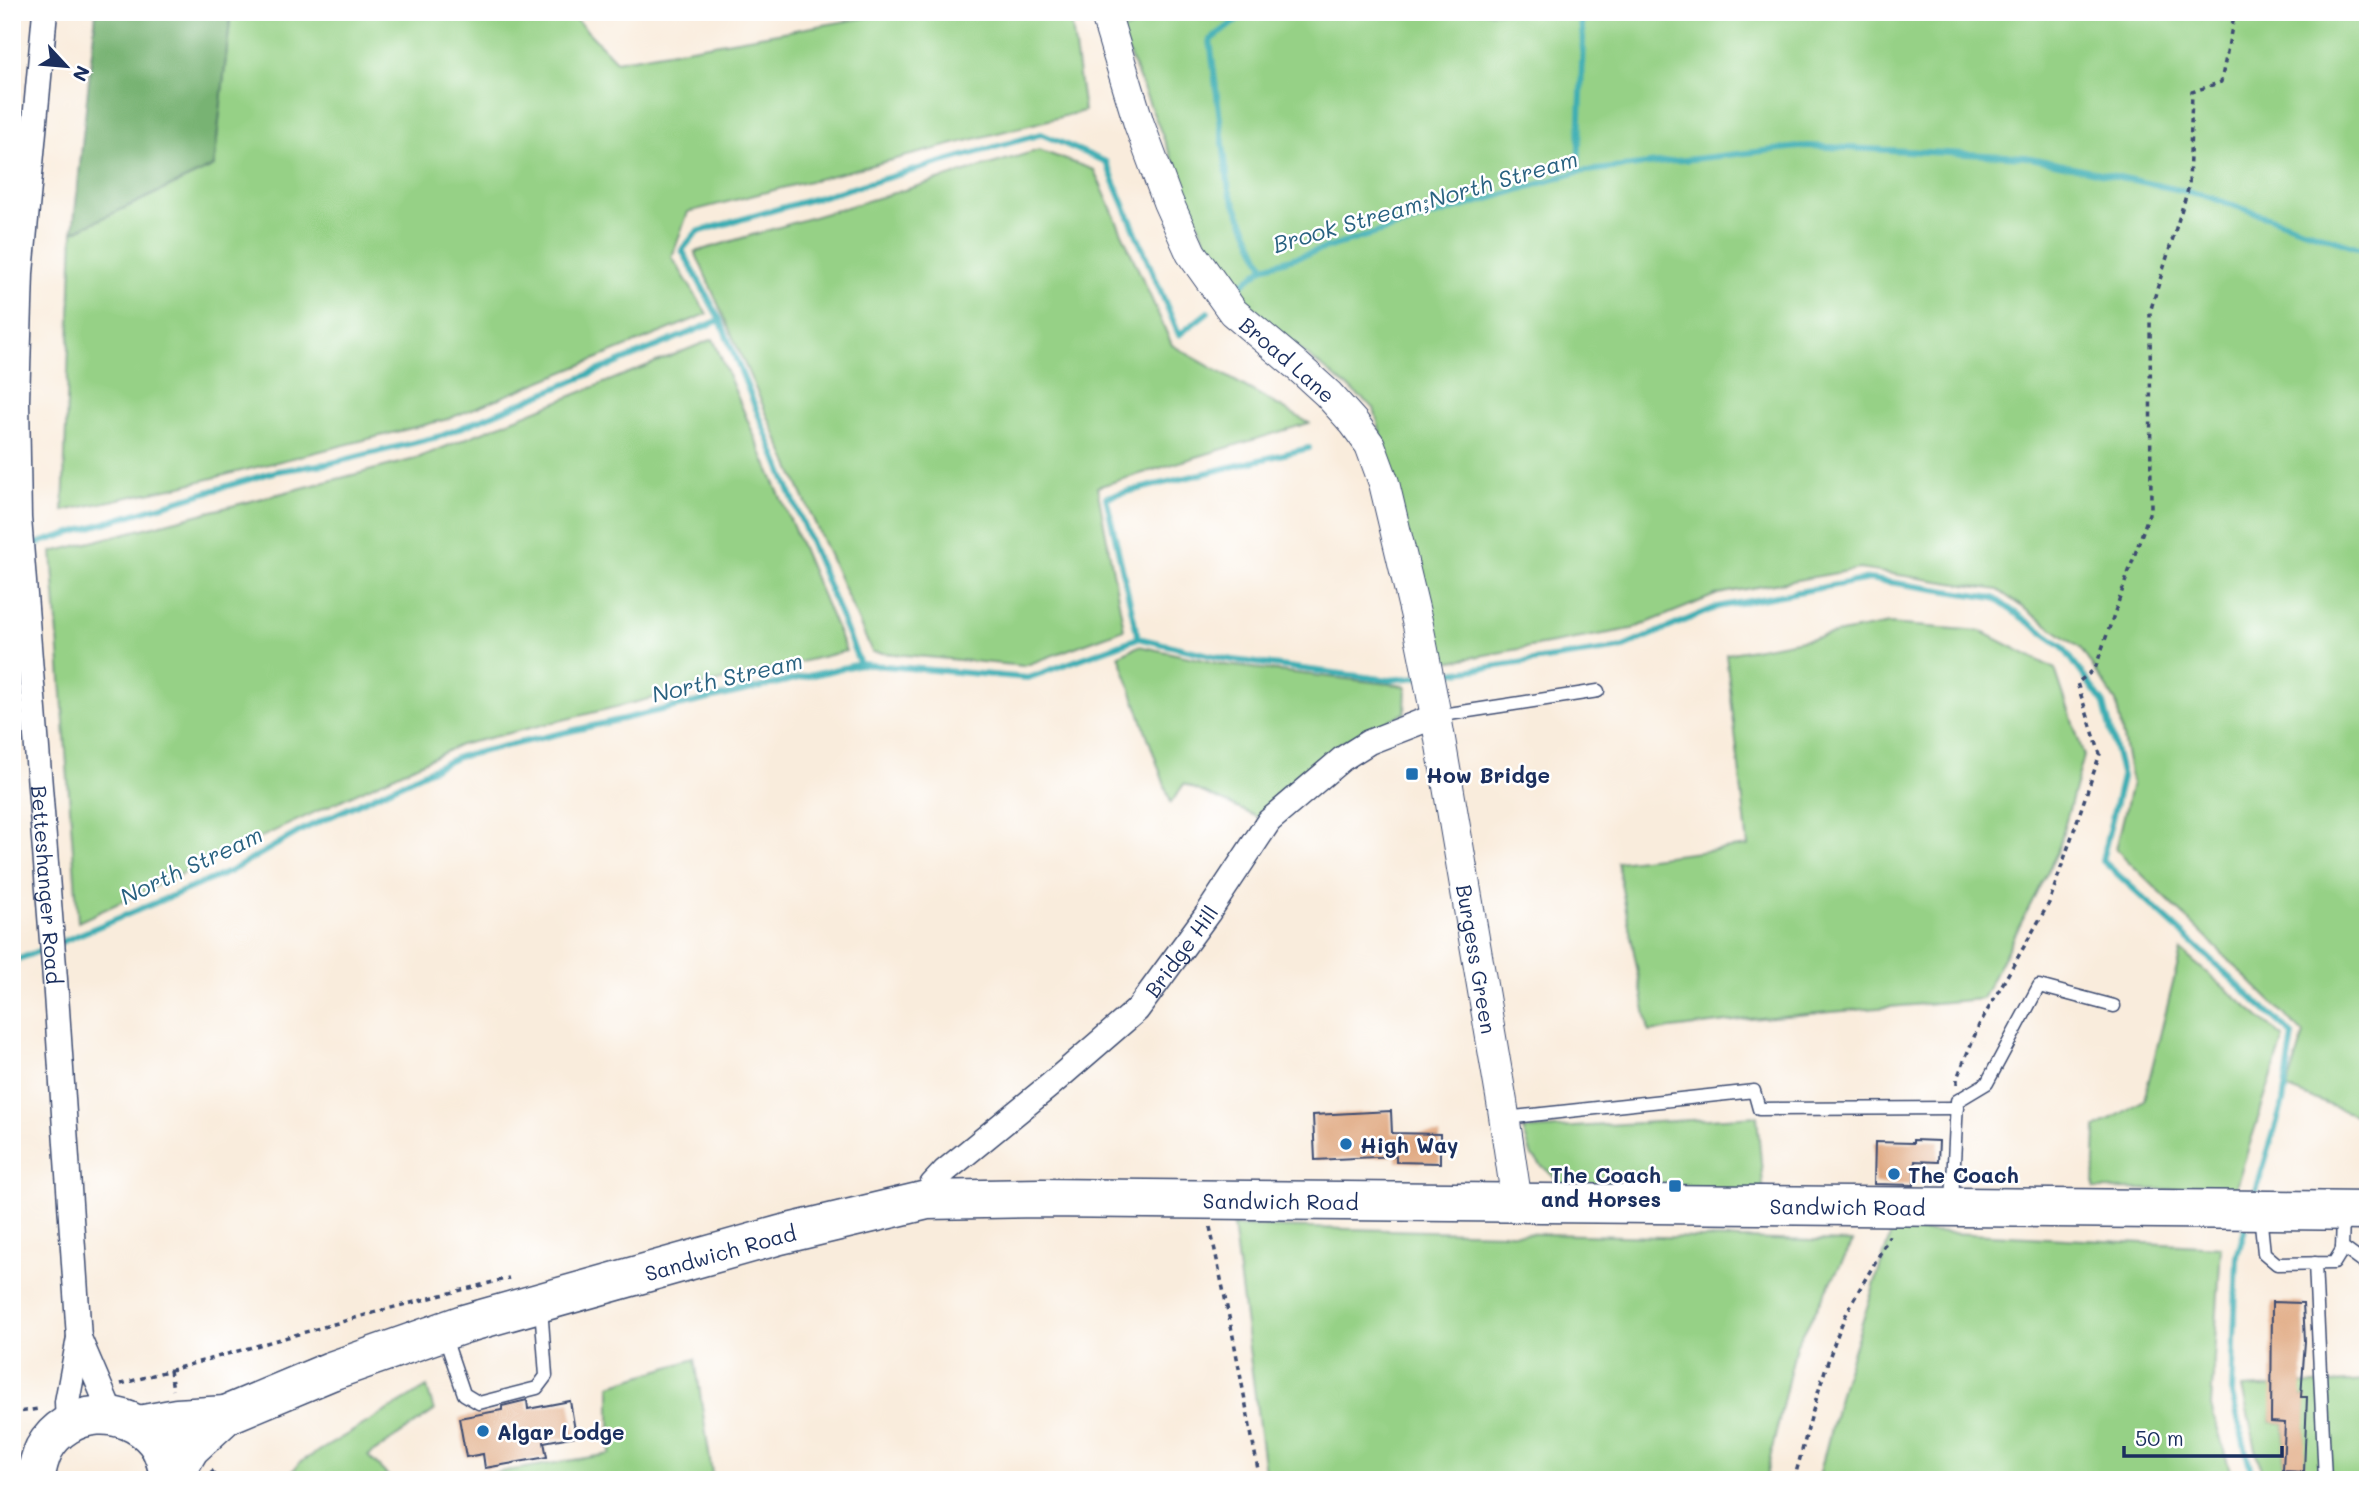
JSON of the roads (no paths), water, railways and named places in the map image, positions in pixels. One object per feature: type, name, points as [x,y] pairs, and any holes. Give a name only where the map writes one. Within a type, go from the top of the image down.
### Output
[{"type":"main road","name":"Sandwich Road","points":[[52,1417],[89,1416],[123,1408],[177,1418],[226,1415],[331,1371],[443,1331],[817,1225],[927,1200],[1041,1198],[2259,1210],[2351,1223]]},
{"type":"main road","points":[[123,1408],[156,1441],[166,1460],[170,1480]]},
{"type":"main road","name":"Sandwich Road","points":[[170,1480],[190,1448],[226,1415]]},
{"type":"main road","points":[[29,1471],[45,1446],[52,1417]]},
{"type":"street","name":"Betteshanger Road","points":[[46,12],[21,273],[17,400],[19,518],[26,581],[79,1338],[67,1402],[52,1417]]},
{"type":"street","name":"Broad Lane","points":[[1105,12],[1139,124],[1168,202],[1191,253],[1233,312],[1328,394],[1370,445],[1396,527],[1431,689]]},
{"type":"street","name":"Burgess Green","points":[[1431,689],[1505,1118],[1517,1203]]},
{"type":"street","name":"Bridge Hill","points":[[927,1200],[932,1185],[945,1171],[1137,1010],[1208,913],[1269,821],[1431,689]]},
{"type":"street","name":"Betteshanger Road","points":[[79,1338],[123,1408]]},
{"type":"lane","points":[[1431,689],[1598,691]]},
{"type":"lane","points":[[1505,1118],[1754,1091],[1759,1109],[1957,1105],[1986,1083],[2039,986],[2114,1006]]},
{"type":"lane","points":[[1952,1207],[1957,1105]]},
{"type":"lane","points":[[2259,1210],[2264,1253],[2277,1264],[2334,1263],[2351,1223]]},
{"type":"lane","points":[[2351,1223],[2368,1266]]},
{"type":"lane","points":[[2315,1263],[2325,1480]]},
{"type":"lane","points":[[443,1331],[464,1394],[479,1404],[537,1388],[546,1376],[541,1302]]},
{"type":"waterway","name":"Brook Stream;North Stream","points":[[1248,12],[1210,40],[1229,191],[1264,267],[1578,172],[1808,146],[2026,157],[2203,195],[2368,251]]},
{"type":"waterway","points":[[1578,172],[1583,39],[1580,12]]},
{"type":"waterway","points":[[720,320],[682,250],[697,232],[1041,134],[1106,162],[1179,335],[1208,312]]},
{"type":"waterway","points":[[1238,288],[1264,267]]},
{"type":"waterway","points":[[28,546],[277,471],[332,463],[441,436],[720,320],[860,664]]},
{"type":"waterway","name":"North Stream","points":[[1138,638],[1106,497],[1309,448]]},
{"type":"waterway","points":[[1437,675],[1621,648],[1717,607],[1869,579],[1994,598],[2062,646],[2104,704],[2122,777],[2102,860],[2293,1035],[2283,1102],[2256,1191]]},
{"type":"waterway","points":[[1138,638],[1226,659],[1389,680],[1419,677]]},
{"type":"waterway","name":"North Stream","points":[[59,943],[229,872],[304,829],[458,757],[860,664],[1028,678],[1138,638]]},
{"type":"waterway","name":"North Stream","points":[[12,962],[46,948]]},
{"type":"waterway","points":[[2245,1229],[2237,1256],[2232,1395],[2253,1480]]},
{"type":"place","name":"How Bridge","points":[[1412,774]]},
{"type":"place","name":"High Way","points":[[1346,1144]]},
{"type":"place","name":"The Coach","points":[[1894,1174]]},
{"type":"place","name":"The Coach and Horses","points":[[1675,1186]]},
{"type":"place","name":"Algar Lodge","points":[[483,1431]]}]
